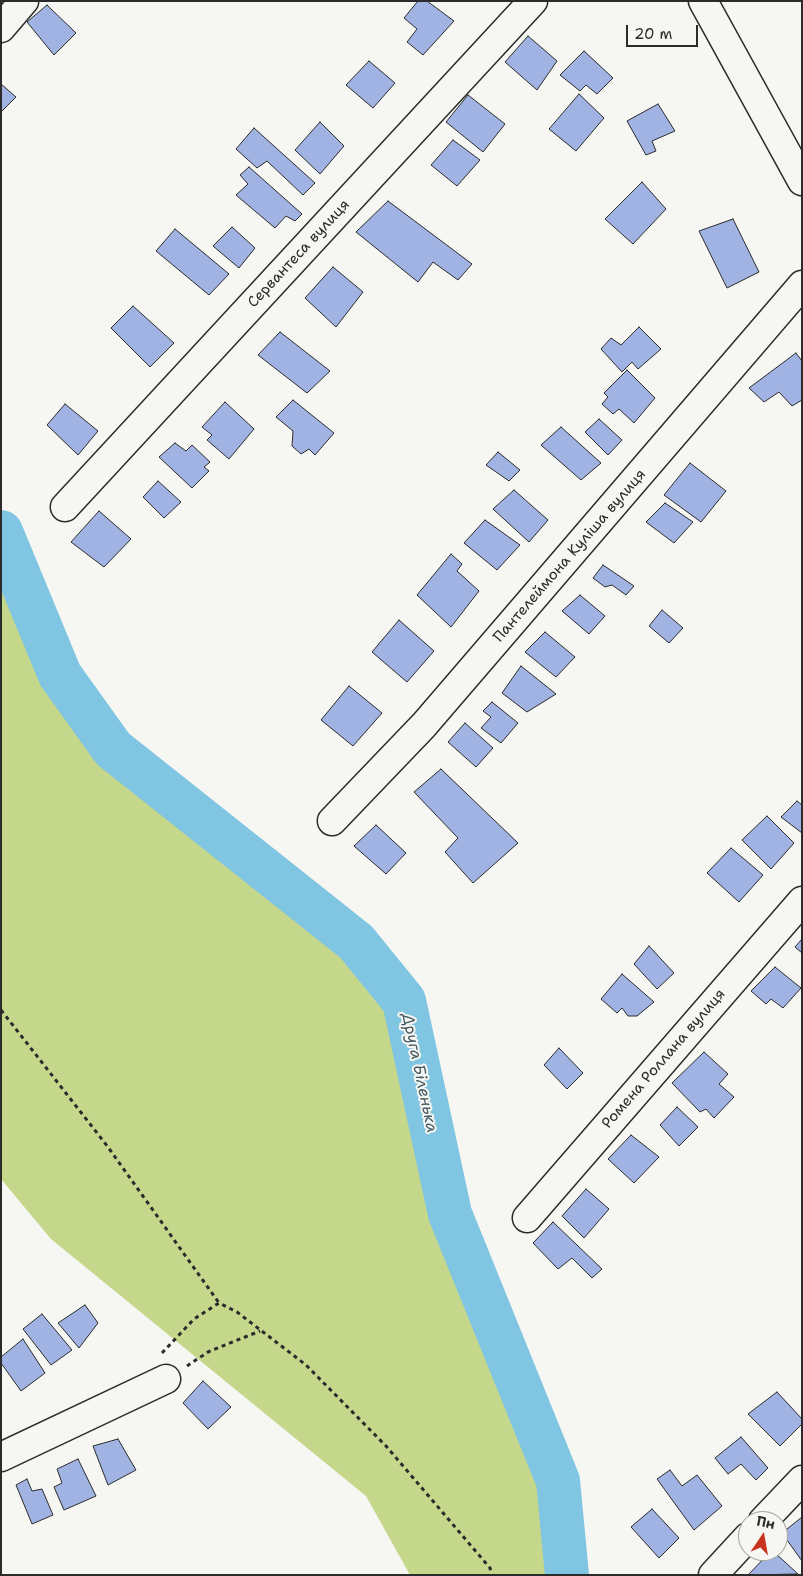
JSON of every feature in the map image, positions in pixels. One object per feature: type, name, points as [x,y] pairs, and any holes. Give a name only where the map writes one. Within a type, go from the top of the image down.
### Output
[{"type":"street","points":[[1,28],[24,1]]},
{"type":"street","name":"Сервантеса вулиця","points":[[65,507],[533,1]]},
{"type":"street","points":[[703,1],[802,181]]},
{"type":"street","name":"Пантелеймона Куліша вулиця","points":[[332,821],[424,725],[802,285]]},
{"type":"street","name":"Ромена Роллана вулиця","points":[[527,1218],[802,901]]},
{"type":"street","points":[[1,1457],[166,1379]]},
{"type":"street","points":[[773,1511],[802,1480]]},
{"type":"street","points":[[713,1575],[738,1548]]},
{"type":"path","points":[[1,1010],[108,1147],[219,1303],[237,1312],[306,1365],[386,1446],[490,1568],[492,1575]]},
{"type":"path","points":[[219,1303],[194,1320],[158,1358],[166,1379],[208,1352],[260,1331]]},
{"type":"green space","points":[[1,532],[60,675],[113,749],[356,942],[404,1001],[450,1214],[558,1481],[567,1575],[410,1575],[366,1496],[51,1239],[1,1179]]},
{"type":"building","points":[[418,1],[427,1],[454,21],[423,55],[407,42],[417,29],[404,18]]},
{"type":"building","points":[[47,5],[76,33],[54,55],[27,22]]},
{"type":"building","points":[[528,36],[557,61],[537,90],[505,62]]},
{"type":"building","points":[[584,51],[613,78],[597,94],[586,85],[580,91],[560,75]]},
{"type":"building","points":[[369,61],[395,83],[373,108],[346,85]]},
{"type":"building","points":[[1,84],[16,97],[1,112]]},
{"type":"building","points":[[579,94],[604,118],[576,151],[549,129]]},
{"type":"building","points":[[468,95],[505,124],[483,152],[446,122]]},
{"type":"building","points":[[658,104],[675,131],[652,141],[656,151],[646,155],[627,121]]},
{"type":"building","points":[[320,122],[344,146],[320,174],[295,150]]},
{"type":"building","points":[[254,128],[315,183],[303,195],[267,161],[257,168],[236,149]]},
{"type":"building","points":[[453,140],[480,160],[457,186],[431,165]]},
{"type":"building","points":[[249,167],[302,214],[295,221],[286,216],[275,228],[236,195],[248,184],[240,175]]},
{"type":"building","points":[[642,182],[666,209],[633,244],[605,219]]},
{"type":"building","points":[[388,201],[472,264],[458,280],[433,262],[418,282],[356,232]]},
{"type":"building","points":[[733,219],[759,272],[727,288],[699,231]]},
{"type":"building","points":[[232,227],[255,248],[239,268],[213,246]]},
{"type":"building","points":[[175,229],[229,274],[209,295],[156,251]]},
{"type":"building","points":[[333,267],[363,292],[336,327],[305,298]]},
{"type":"building","points":[[133,306],[174,343],[150,367],[111,328]]},
{"type":"building","points":[[639,327],[661,349],[638,369],[632,362],[622,372],[601,349],[611,338],[621,345]]},
{"type":"building","points":[[280,332],[330,371],[307,393],[258,355]]},
{"type":"building","points":[[796,353],[802,361],[802,400],[792,406],[779,392],[764,402],[749,388]]},
{"type":"building","points":[[627,370],[655,398],[634,423],[619,409],[613,414],[602,404],[608,397],[604,393]]},
{"type":"building","points":[[293,400],[334,433],[315,455],[309,449],[301,454],[292,446],[293,431],[276,417]]},
{"type":"building","points":[[225,402],[254,429],[229,459],[207,440],[212,435],[202,427]]},
{"type":"building","points":[[65,404],[98,431],[78,455],[47,425]]},
{"type":"building","points":[[599,419],[622,440],[608,455],[585,432]]},
{"type":"building","points":[[561,427],[601,463],[581,480],[541,445]]},
{"type":"building","points":[[175,443],[186,451],[192,445],[210,462],[204,467],[209,471],[192,488],[159,457]]},
{"type":"building","points":[[498,452],[520,470],[509,481],[486,465]]},
{"type":"building","points":[[690,463],[726,491],[701,522],[664,495]]},
{"type":"building","points":[[158,481],[181,502],[164,518],[143,497]]},
{"type":"building","points":[[514,490],[548,520],[529,542],[493,509]]},
{"type":"building","points":[[665,503],[693,522],[674,543],[646,522]]},
{"type":"building","points":[[99,511],[131,539],[104,567],[71,542]]},
{"type":"building","points":[[485,520],[520,545],[497,570],[464,543]]},
{"type":"building","points":[[451,554],[462,564],[457,571],[479,591],[451,627],[417,595]]},
{"type":"building","points":[[603,565],[634,586],[626,595],[612,585],[605,587],[593,578]]},
{"type":"building","points":[[580,595],[605,616],[589,634],[562,611]]},
{"type":"building","points":[[662,610],[683,628],[669,643],[649,626]]},
{"type":"building","points":[[399,620],[434,651],[407,682],[372,652]]},
{"type":"building","points":[[545,632],[575,657],[556,677],[525,652]]},
{"type":"building","points":[[521,666],[556,694],[527,712],[502,693]]},
{"type":"building","points":[[349,686],[382,713],[353,746],[321,720]]},
{"type":"building","points":[[492,702],[518,723],[501,743],[481,728],[491,717],[483,711]]},
{"type":"building","points":[[465,723],[493,748],[476,767],[448,742]]},
{"type":"building","points":[[441,769],[518,843],[473,883],[445,852],[458,838],[414,792]]},
{"type":"building","points":[[797,801],[802,805],[802,833],[781,817]]},
{"type":"building","points":[[767,816],[794,843],[771,869],[742,840]]},
{"type":"building","points":[[376,825],[406,853],[386,874],[354,846]]},
{"type":"building","points":[[731,848],[763,875],[739,902],[707,873]]},
{"type":"building","points":[[802,939],[802,953],[795,947]]},
{"type":"building","points":[[649,946],[674,973],[657,989],[634,964]]},
{"type":"building","points":[[775,967],[801,988],[783,1008],[771,999],[766,1004],[751,991]]},
{"type":"building","points":[[622,974],[654,1002],[637,1016],[628,1016],[622,1008],[617,1013],[601,999]]},
{"type":"building","points":[[559,1048],[583,1073],[567,1089],[544,1065]]},
{"type":"building","points":[[704,1052],[728,1074],[719,1084],[734,1097],[714,1118],[706,1109],[700,1112],[672,1083]]},
{"type":"building","points":[[677,1107],[698,1127],[679,1146],[660,1125]]},
{"type":"building","points":[[631,1135],[659,1157],[634,1183],[608,1159]]},
{"type":"building","points":[[586,1189],[609,1209],[584,1238],[562,1216]]},
{"type":"building","points":[[553,1222],[602,1269],[592,1278],[572,1258],[558,1269],[533,1243]]},
{"type":"building","points":[[85,1305],[98,1323],[79,1348],[58,1323]]},
{"type":"building","points":[[42,1314],[72,1350],[51,1365],[23,1329]]},
{"type":"building","points":[[23,1339],[45,1373],[21,1391],[1,1363],[1,1357]]},
{"type":"building","points":[[203,1381],[231,1407],[208,1429],[183,1403]]},
{"type":"building","points":[[777,1392],[802,1419],[802,1424],[780,1446],[748,1414]]},
{"type":"building","points":[[741,1437],[768,1468],[756,1480],[741,1464],[728,1474],[715,1458]]},
{"type":"building","points":[[118,1439],[136,1470],[108,1485],[93,1446]]},
{"type":"building","points":[[78,1459],[96,1496],[64,1510],[54,1487],[62,1483],[57,1469]]},
{"type":"building","points":[[670,1470],[682,1486],[697,1475],[722,1506],[694,1530],[657,1479]]},
{"type":"building","points":[[27,1479],[32,1491],[42,1489],[53,1515],[32,1524],[16,1485]]},
{"type":"building","points":[[652,1509],[679,1538],[659,1558],[631,1527]]},
{"type":"building","points":[[802,1517],[802,1561],[788,1541],[788,1528]]},
{"type":"building","points":[[761,1561],[784,1561],[798,1574],[748,1575]]},
{"type":"waterway","name":"Друга Біленька","points":[[1,532],[60,675],[113,749],[356,942],[404,1001],[450,1214],[558,1481],[567,1575]]}]
